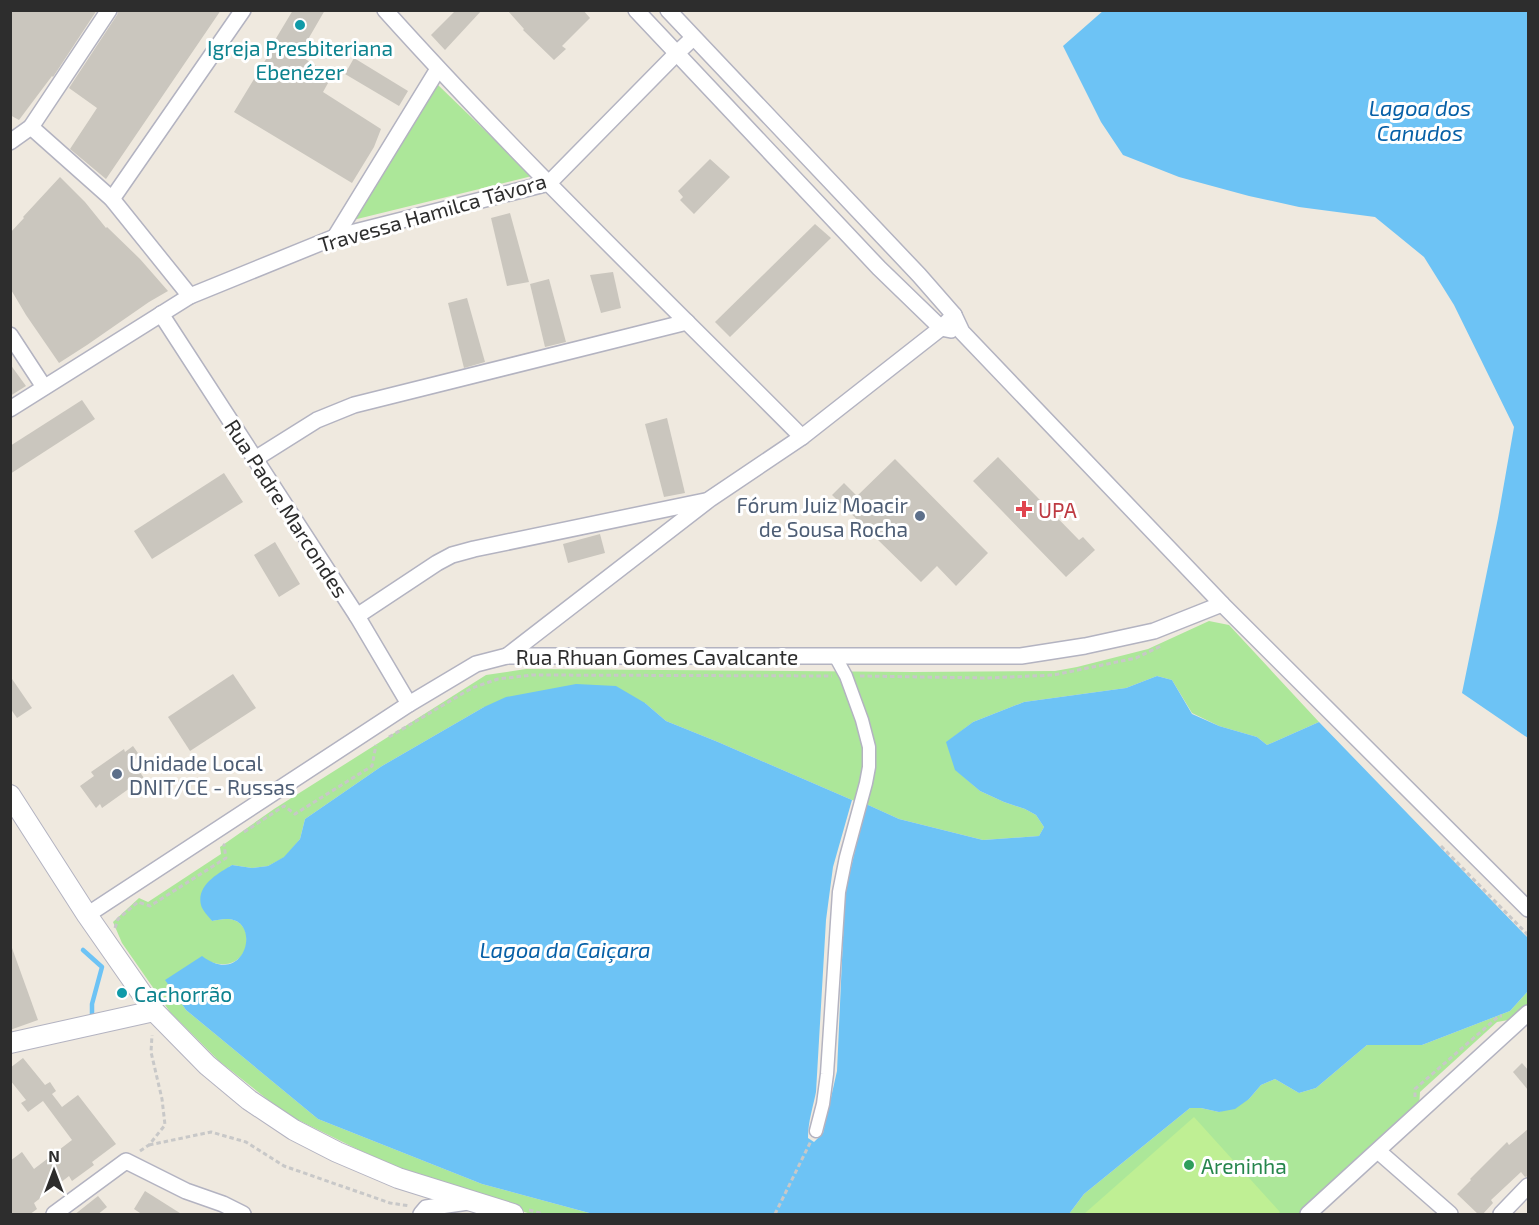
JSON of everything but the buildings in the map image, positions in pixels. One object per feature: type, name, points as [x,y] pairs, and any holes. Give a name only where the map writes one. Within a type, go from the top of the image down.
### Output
[{"type":"street","points":[[10,141],[32,127],[109,10]]},
{"type":"street","points":[[112,199],[243,10]]},
{"type":"street","points":[[385,10],[438,69],[549,183],[802,437]]},
{"type":"street","points":[[636,10],[879,268],[941,328],[962,332]]},
{"type":"street","points":[[668,10],[901,256],[954,315],[962,332],[1222,604],[1528,909]]},
{"type":"street","name":"Travessa Hamilca Távora","points":[[10,409],[190,296],[335,237],[549,183],[693,38]]},
{"type":"street","points":[[335,237],[438,69]]},
{"type":"street","points":[[32,127],[112,199],[190,296]]},
{"type":"street","name":"Rua Padre Marcondes","points":[[161,314],[357,616],[409,704]]},
{"type":"street","points":[[507,656],[710,500],[802,437],[941,328],[954,315]]},
{"type":"street","points":[[255,459],[318,420],[354,405],[687,322]]},
{"type":"street","points":[[10,335],[44,387]]},
{"type":"street","points":[[357,616],[452,555],[710,500]]},
{"type":"street","name":"Rua Rhuan Gomes Cavalcante","points":[[87,915],[409,704],[477,664],[507,656],[1021,656],[1085,646],[1154,631],[1222,604]]},
{"type":"street","points":[[816,1131],[827,1074],[839,892],[869,767],[869,747],[862,720],[846,676],[835,656]]},
{"type":"street","points":[[10,795],[87,915],[154,1011],[207,1065],[249,1100],[294,1130],[337,1152],[398,1178],[472,1201],[517,1211]]},
{"type":"street","points":[[10,1043],[154,1011]]},
{"type":"street","points":[[1308,1215],[1528,1012]]},
{"type":"street","points":[[1378,1151],[1450,1215]]},
{"type":"street","points":[[54,1215],[126,1161],[186,1191],[223,1204],[243,1215]]},
{"type":"street","points":[[1501,1215],[1528,1186]]},
{"type":"street","points":[[423,1211],[472,1201]]},
{"type":"path","points":[[244,832],[284,807],[295,814],[372,766],[375,745],[472,688],[498,679],[532,675],[987,678],[1054,675],[1136,658],[1168,643]]},
{"type":"path","points":[[115,928],[118,919],[138,902],[150,906],[226,858],[224,845],[234,839]]},
{"type":"path","points":[[126,1161],[149,1145],[165,1125],[162,1099],[151,1052],[154,1011]]},
{"type":"path","points":[[775,1215],[816,1131]]},
{"type":"path","points":[[149,1145],[211,1132],[246,1142],[284,1166],[390,1203],[423,1211]]},
{"type":"path","points":[[517,1211],[543,1215]]},
{"type":"green space","points":[[437,84],[532,176],[353,220]]},
{"type":"green space","points":[[1209,621],[1229,625],[1319,722],[1267,745],[1257,737],[1219,726],[1192,713],[1172,680],[1157,676],[1126,688],[1024,702],[973,722],[947,742],[956,770],[980,791],[1036,815],[1044,827],[1039,836],[983,840],[899,819],[666,721],[645,703],[484,707],[382,766],[305,819],[300,839],[285,857],[268,866],[252,868],[232,865],[210,882],[202,896],[212,921],[226,919],[237,921],[247,936],[246,945],[242,954],[235,961],[225,964],[211,962],[166,980],[186,1010],[318,1119],[482,1184],[593,1214],[531,1214],[430,1182],[286,1114],[219,1061],[170,1012],[122,943],[113,922],[139,898],[148,902],[221,854],[220,847],[274,809],[486,675],[526,669],[1055,671],[1148,649]]},
{"type":"green space","points":[[1528,991],[1528,1004],[1514,1019],[1497,1022],[1420,1092],[1419,1108],[1302,1214],[1069,1214],[1084,1194],[1190,1108],[1219,1112],[1249,1099],[1261,1085],[1275,1079],[1299,1093],[1316,1088],[1367,1045],[1422,1045],[1510,1011]]},
{"type":"green space","name":"Areninha","points":[[1194,1117],[1280,1212],[1278,1214],[1084,1214]]},
{"type":"water","name":"Lagoa dos Canudos","points":[[1104,10],[1528,11],[1528,738],[1462,693],[1514,427],[1454,305],[1424,257],[1375,217],[1299,207],[1249,196],[1179,177],[1123,155],[1101,122],[1063,46]]},
{"type":"water","name":"Lagoa da Caiçara","points":[[1157,676],[1172,680],[1192,714],[1219,726],[1257,737],[1267,745],[1319,722],[1528,938],[1528,991],[1510,1011],[1422,1045],[1367,1045],[1316,1088],[1299,1093],[1275,1079],[1261,1085],[1249,1099],[1235,1109],[1219,1112],[1190,1108],[1084,1194],[1069,1214],[593,1214],[482,1184],[318,1119],[186,1010],[165,980],[202,956],[217,964],[230,964],[239,959],[244,950],[246,939],[244,929],[237,922],[226,919],[212,921],[202,907],[200,898],[202,891],[210,881],[232,865],[252,868],[268,866],[284,857],[300,839],[305,819],[382,766],[484,707],[506,697],[576,684],[616,686],[645,703],[666,721],[852,800],[833,867],[826,920],[816,1092],[808,1132],[808,1138],[814,1142],[823,1133],[837,1071],[845,893],[866,804],[899,819],[983,840],[1039,836],[1044,827],[1036,815],[980,791],[955,770],[946,742],[973,722],[1024,702],[1126,688]]},
{"type":"waterway","points":[[83,950],[102,967],[92,1004],[92,1014]]},
{"type":"place","name":"Igreja Presbiteriana Ebenézer","points":[[300,25]]},
{"type":"place","name":"UPA","points":[[1024,509]]},
{"type":"place","name":"Fórum Juiz Moacir de Sousa Rocha","points":[[920,516]]},
{"type":"place","name":"Unidade Local DNIT/CE - Russas","points":[[117,774]]},
{"type":"place","name":"Cachorrão","points":[[122,993]]},
{"type":"place","name":"Areninha","points":[[1189,1165]]}]
